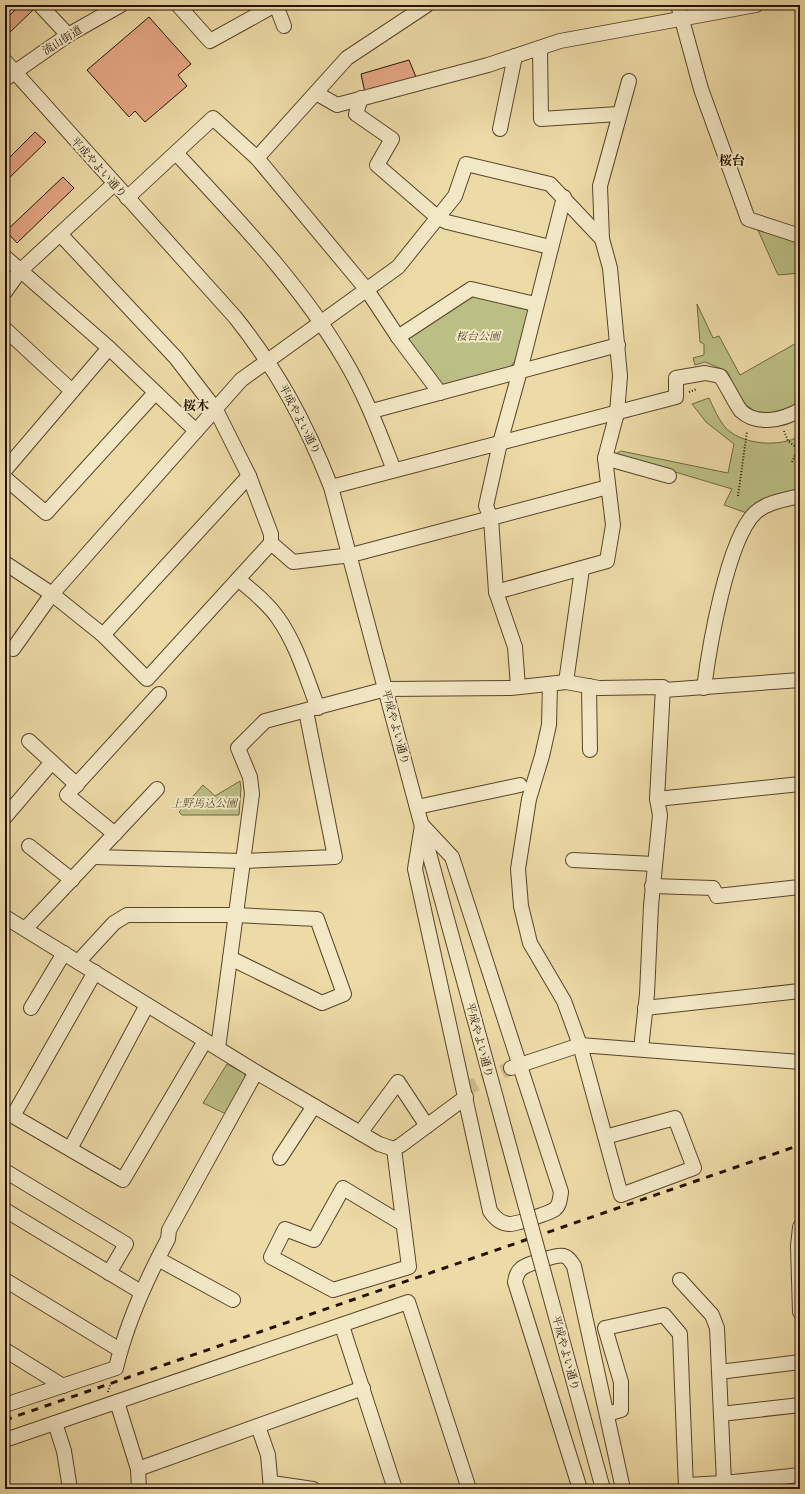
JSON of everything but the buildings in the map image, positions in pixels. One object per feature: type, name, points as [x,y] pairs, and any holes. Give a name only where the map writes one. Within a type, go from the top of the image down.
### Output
[{"type":"street","points":[[40,5],[68,35]]},
{"type":"street","name":"流山街道","points":[[8,70],[121,5]]},
{"type":"street","points":[[178,5],[210,41],[276,5],[284,26]]},
{"type":"street","points":[[257,158],[347,58],[427,5]]},
{"type":"street","points":[[316,93],[337,105],[488,65],[560,41],[679,11],[756,5]]},
{"type":"street","points":[[679,11],[701,89],[748,219],[800,236]]},
{"type":"street","points":[[540,48],[541,119],[618,114]]},
{"type":"street","points":[[500,129],[515,56]]},
{"type":"street","name":"平成やよい通り","points":[[8,70],[235,317],[268,360],[301,418],[319,455],[332,487],[351,555],[432,864],[603,1489]]},
{"type":"street","points":[[496,592],[607,561],[613,525],[605,458],[617,413],[620,376],[610,268],[602,239],[600,186],[618,114],[629,81]]},
{"type":"street","points":[[361,98],[356,114],[392,139],[377,165],[437,217],[446,222],[550,247]]},
{"type":"street","points":[[127,198],[213,118],[257,158],[367,290],[398,337],[440,393]]},
{"type":"street","points":[[176,153],[279,265],[321,322],[345,360],[372,412],[394,470]]},
{"type":"street","points":[[13,649],[52,594],[241,380],[398,267],[413,251],[454,196],[466,164],[550,184],[564,197],[602,239]]},
{"type":"street","points":[[5,292],[20,271],[114,184]]},
{"type":"street","points":[[518,687],[515,647],[496,592],[491,518],[486,506],[500,443],[520,371],[535,304],[564,197]]},
{"type":"street","points":[[5,562],[52,594],[103,635],[147,679],[271,543],[271,534],[249,476],[216,410],[176,358],[60,234]]},
{"type":"street","points":[[5,257],[109,348],[154,393],[196,431]]},
{"type":"street","points":[[398,337],[471,289],[535,304]]},
{"type":"street","points":[[5,330],[72,391]]},
{"type":"street","points":[[372,412],[618,345]]},
{"type":"street","points":[[5,470],[109,348]]},
{"type":"street","points":[[332,487],[676,397],[676,378],[705,373],[720,376],[741,410],[756,420],[772,420],[790,416],[800,410]]},
{"type":"street","points":[[5,478],[46,513],[154,393]]},
{"type":"street","points":[[605,458],[669,476]]},
{"type":"street","points":[[103,635],[249,476]]},
{"type":"street","points":[[271,543],[293,562],[351,555],[608,487]]},
{"type":"street","points":[[704,688],[708,657],[731,557],[746,525],[754,514],[762,507],[776,501],[800,496]]},
{"type":"street","points":[[566,682],[582,569]]},
{"type":"street","points":[[94,857],[243,861],[335,857],[312,710],[295,647],[278,618],[264,601],[238,579]]},
{"type":"street","points":[[218,1048],[252,794],[250,776],[238,748],[266,722],[386,689],[518,687],[566,682],[599,688],[664,687],[664,690],[800,680]]},
{"type":"street","points":[[550,684],[549,725],[542,756],[529,799],[518,869],[521,906],[530,944],[564,1001],[580,1045],[605,1137],[621,1195],[694,1168],[675,1118],[605,1137]]},
{"type":"street","points":[[589,686],[590,750]]},
{"type":"street","points":[[641,1048],[645,1008],[652,886],[660,815],[657,799],[664,690]]},
{"type":"street","points":[[115,834],[67,796],[159,694]]},
{"type":"street","points":[[29,741],[77,785]]},
{"type":"street","points":[[5,817],[52,762]]},
{"type":"street","points":[[657,799],[800,784]]},
{"type":"street","points":[[417,807],[520,785]]},
{"type":"street","points":[[26,928],[157,789]]},
{"type":"street","points":[[422,825],[452,857],[514,1067],[561,1192],[560,1201],[556,1208],[547,1213],[510,1224],[494,1218],[490,1211],[415,869],[422,825]]},
{"type":"street","points":[[29,846],[72,880]]},
{"type":"street","points":[[574,860],[654,864]]},
{"type":"street","points":[[652,886],[713,888],[717,896],[800,887]]},
{"type":"street","points":[[78,962],[114,923],[128,915],[236,915],[318,919],[344,994],[322,1003],[230,958]]},
{"type":"street","points":[[5,917],[26,928],[78,962],[256,1072],[379,1144],[394,1149]]},
{"type":"street","points":[[31,1008],[64,953]]},
{"type":"street","points":[[95,972],[13,1116],[123,1180],[206,1041]]},
{"type":"street","points":[[645,1008],[800,991]]},
{"type":"street","points":[[70,1149],[147,1005]]},
{"type":"street","points":[[514,1067],[580,1045],[641,1048],[800,1062]]},
{"type":"street","points":[[5,1405],[116,1368],[120,1350],[141,1292],[168,1239],[169,1230],[256,1072]]},
{"type":"street","points":[[360,1132],[398,1082],[428,1126]]},
{"type":"street","points":[[394,1149],[428,1126],[466,1097]]},
{"type":"street","points":[[280,1158],[314,1106]]},
{"type":"street","points":[[394,1149],[409,1267],[333,1290],[271,1256],[285,1229],[314,1240],[343,1188],[403,1224]]},
{"type":"street","points":[[5,1171],[126,1244],[109,1273]]},
{"type":"street","points":[[5,1210],[141,1292]]},
{"type":"street","points":[[800,1227],[800,1307]]},
{"type":"street","points":[[578,1488],[515,1282],[517,1273],[523,1267],[557,1255],[564,1256],[572,1263],[623,1489]]},
{"type":"street","points":[[158,1259],[234,1300]]},
{"type":"street","points":[[5,1280],[120,1350]]},
{"type":"street","points":[[680,1280],[712,1315],[717,1328],[724,1483]]},
{"type":"street","points":[[5,1440],[342,1326],[408,1302],[469,1489]]},
{"type":"street","points":[[607,1414],[621,1410],[620,1382],[605,1328],[664,1315],[680,1334],[686,1487],[800,1475]]},
{"type":"street","points":[[342,1326],[395,1489]]},
{"type":"street","points":[[5,1350],[63,1386]]},
{"type":"street","points":[[719,1372],[800,1362]]},
{"type":"street","points":[[138,1469],[363,1388]]},
{"type":"street","points":[[111,1404],[138,1469],[139,1489]]},
{"type":"street","points":[[721,1414],[800,1405]]},
{"type":"street","points":[[55,1423],[64,1451],[70,1489]]},
{"type":"street","points":[[258,1426],[268,1455],[271,1486],[313,1489]]},
{"type":"path","points":[[738,496],[747,431]]},
{"type":"path","points":[[784,431],[788,441],[799,450],[792,462]]},
{"type":"path","points":[[111,1404],[116,1368]]},
{"type":"green space","points":[[757,228],[800,242],[800,273],[778,275]]},
{"type":"green space","name":"桜台公園","points":[[470,292],[531,307],[517,358],[509,369],[442,388],[408,341],[408,335]]},
{"type":"green space","points":[[697,304],[713,338],[719,336],[740,375],[800,341],[800,402],[781,413],[756,412],[743,403],[727,371],[705,362],[695,365],[693,358],[704,355],[704,344],[700,342]]},
{"type":"green space","points":[[709,398],[724,426],[740,437],[760,443],[771,443],[791,440],[800,436],[800,490],[760,500],[747,513],[724,505],[732,489],[615,454],[621,451],[728,473],[734,444],[706,422],[692,404]]},
{"type":"green space","name":"上野馬込公園","points":[[240,781],[241,788],[239,815],[182,815],[179,812],[203,785],[215,796]]},
{"type":"green space","points":[[227,1064],[245,1074],[245,1078],[226,1114],[203,1103]]},
{"type":"tunnel","points":[[464,1090],[510,1068]]},
{"type":"railway","points":[[5,1420],[800,1145]]},
{"type":"district","name":"桜台","points":[[732,160]]},
{"type":"district","name":"桜木","points":[[196,405]]}]
